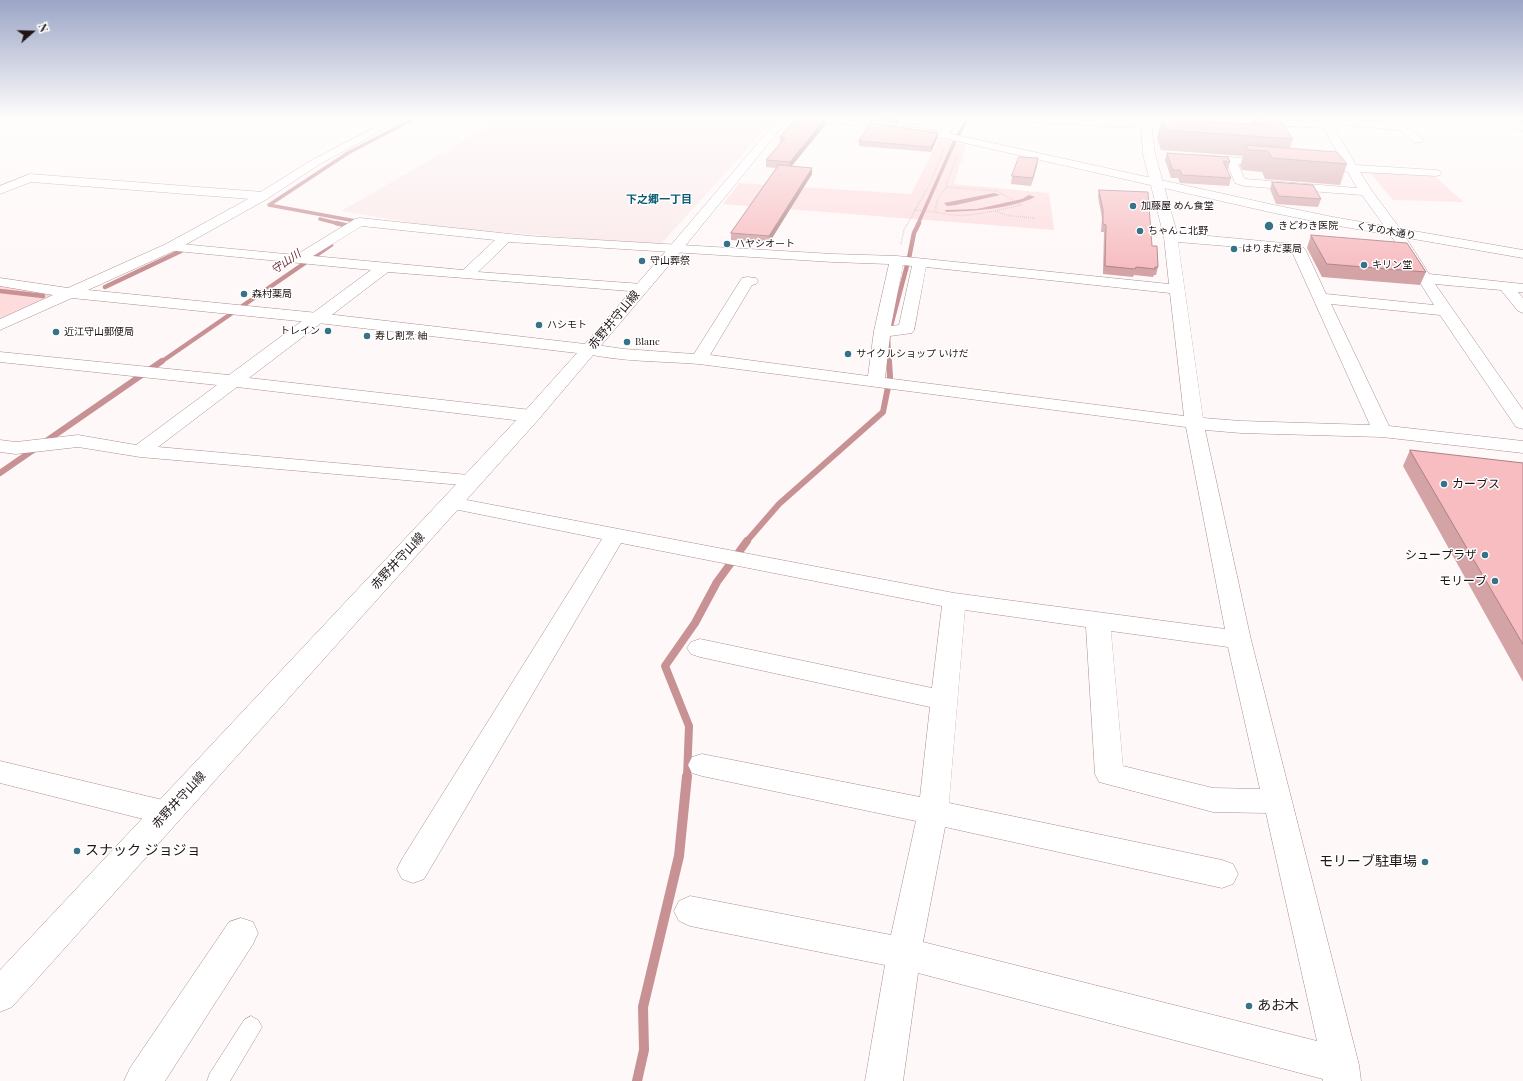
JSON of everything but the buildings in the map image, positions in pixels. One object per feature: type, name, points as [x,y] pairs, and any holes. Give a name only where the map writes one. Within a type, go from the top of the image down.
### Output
[{"type":"street","points":[[0,325],[171,247],[263,196],[308,167]]},
{"type":"street","name":"赤野井守山線","points":[[0,995],[531,416],[642,288],[743,167]]},
{"type":"street","name":"くすの木通り","points":[[1088,167],[1296,214],[1523,254]]},
{"type":"street","points":[[690,911],[904,953],[1341,1073],[1239,640],[1194,423],[1171,237],[1152,167]]},
{"type":"street","points":[[1234,167],[1239,180],[1244,182],[1366,192]]},
{"type":"street","points":[[1334,167],[1436,173]]},
{"type":"street","points":[[1352,169],[1366,192],[1396,232],[1445,311],[1518,408],[1523,424]]},
{"type":"street","points":[[0,190],[30,178],[263,196]]},
{"type":"street","points":[[299,259],[360,222],[506,237],[833,258],[897,260],[1177,289]]},
{"type":"street","points":[[466,274],[506,237]]},
{"type":"street","points":[[1171,237],[1290,247],[1299,250],[1382,431]]},
{"type":"street","points":[[171,247],[385,267],[642,288]]},
{"type":"street","points":[[876,381],[882,331],[890,299],[897,260]]},
{"type":"street","points":[[882,331],[906,330],[911,300],[920,263]]},
{"type":"street","points":[[140,451],[385,267]]},
{"type":"street","points":[[1424,278],[1523,288]]},
{"type":"street","points":[[699,359],[746,280],[751,281]]},
{"type":"street","points":[[0,282],[68,293],[318,318],[624,354],[699,359],[1194,423],[1242,428],[1382,431],[1523,448]]},
{"type":"street","points":[[1505,285],[1523,308]]},
{"type":"street","points":[[1321,298],[1445,311]]},
{"type":"street","points":[[890,299],[911,300]]},
{"type":"street","points":[[0,356],[232,381],[531,416]]},
{"type":"street","points":[[0,461],[8,447],[78,441],[140,451],[473,480]]},
{"type":"street","points":[[451,503],[954,601],[1239,640]]},
{"type":"street","points":[[413,870],[615,535]]},
{"type":"street","points":[[884,1081],[904,953],[933,812],[954,601]]},
{"type":"street","points":[[1098,621],[1109,774],[1213,800],[1277,801]]},
{"type":"street","points":[[700,648],[944,700]]},
{"type":"street","points":[[702,765],[933,812],[1222,874]]},
{"type":"street","points":[[0,772],[167,813]]},
{"type":"street","points":[[142,1081],[241,933]]},
{"type":"lane","points":[[218,1081],[251,1026]]},
{"type":"path","points":[[897,260],[904,230],[930,182],[935,167]]},
{"type":"path","points":[[947,187],[946,184],[953,167]]},
{"type":"path","points":[[914,210],[943,214],[978,214],[1021,205],[996,191],[947,187],[943,190],[935,208],[936,212]]},
{"type":"path","points":[[995,211],[1010,216],[1035,218]]},
{"type":"shaded area","points":[[417,167],[731,167],[660,245],[437,227],[341,211]]},
{"type":"shaded area","points":[[925,167],[959,167],[954,184],[1049,193],[1054,230],[723,204],[739,183],[911,194]]},
{"type":"shaded area","points":[[1369,172],[1433,175],[1464,202],[1393,200]]},
{"type":"shaded area","points":[[994,193],[1000,195],[956,205],[947,206],[944,203]]},
{"type":"shaded area","points":[[1029,195],[1035,197],[1003,207],[957,212],[946,212],[945,210],[977,209],[1022,199]]},
{"type":"shaded area","points":[[0,282],[68,293],[0,325]]},
{"type":"waterway","name":"守山川","points":[[326,167],[269,205],[361,222]]},
{"type":"waterway","points":[[918,224],[943,167]]},
{"type":"waterway","points":[[320,219],[336,223]]},
{"type":"waterway","points":[[336,223],[353,227]]},
{"type":"waterway","points":[[336,223],[340,224]]},
{"type":"waterway","points":[[889,362],[888,337],[909,258],[914,233],[919,223]]},
{"type":"waterway","name":"守山川","points":[[161,362],[331,245]]},
{"type":"waterway","name":"守山川","points":[[105,287],[181,251]]},
{"type":"waterway","name":"守山川","points":[[0,291],[43,296]]},
{"type":"waterway","name":"守山川","points":[[0,473],[162,361]]},
{"type":"waterway","points":[[746,542],[779,504],[883,412],[890,377],[889,361]]},
{"type":"waterway","points":[[687,777],[689,726],[665,666],[695,623],[717,582],[747,541]]},
{"type":"waterway","points":[[637,1081],[644,1050],[643,1007],[679,856],[687,776]]},
{"type":"place","name":"加藤屋 めん食堂","points":[[1133,206]]},
{"type":"place","name":"きどわき医院","points":[[1269,226]]},
{"type":"place","name":"ちゃんこ北野","points":[[1140,231]]},
{"type":"place","name":"ハヤシオート","points":[[727,244]]},
{"type":"place","name":"はりまだ薬局","points":[[1234,249]]},
{"type":"place","name":"守山葬祭","points":[[642,261]]},
{"type":"place","name":"キリン堂","points":[[1364,265]]},
{"type":"place","name":"森村薬局","points":[[244,294]]},
{"type":"place","name":"ハシモト","points":[[539,325]]},
{"type":"place","name":"トレイン","points":[[328,331]]},
{"type":"place","name":"近江守山郵便局","points":[[56,332]]},
{"type":"place","name":"寿し割烹 紬","points":[[367,336]]},
{"type":"place","name":"Blanc","points":[[627,342]]},
{"type":"place","name":"サイクルショップ いけだ","points":[[848,354]]},
{"type":"place","name":"カーブス","points":[[1444,484]]},
{"type":"place","name":"シュープラザ","points":[[1485,555]]},
{"type":"place","name":"モリーブ","points":[[1495,581]]},
{"type":"place","name":"スナック ジョジョ","points":[[77,851]]},
{"type":"place","name":"モリーブ駐車場","points":[[1425,862]]},
{"type":"place","name":"あお木","points":[[1249,1006]]},
{"type":"district","name":"下之郷一丁目","points":[[659,200]]}]
